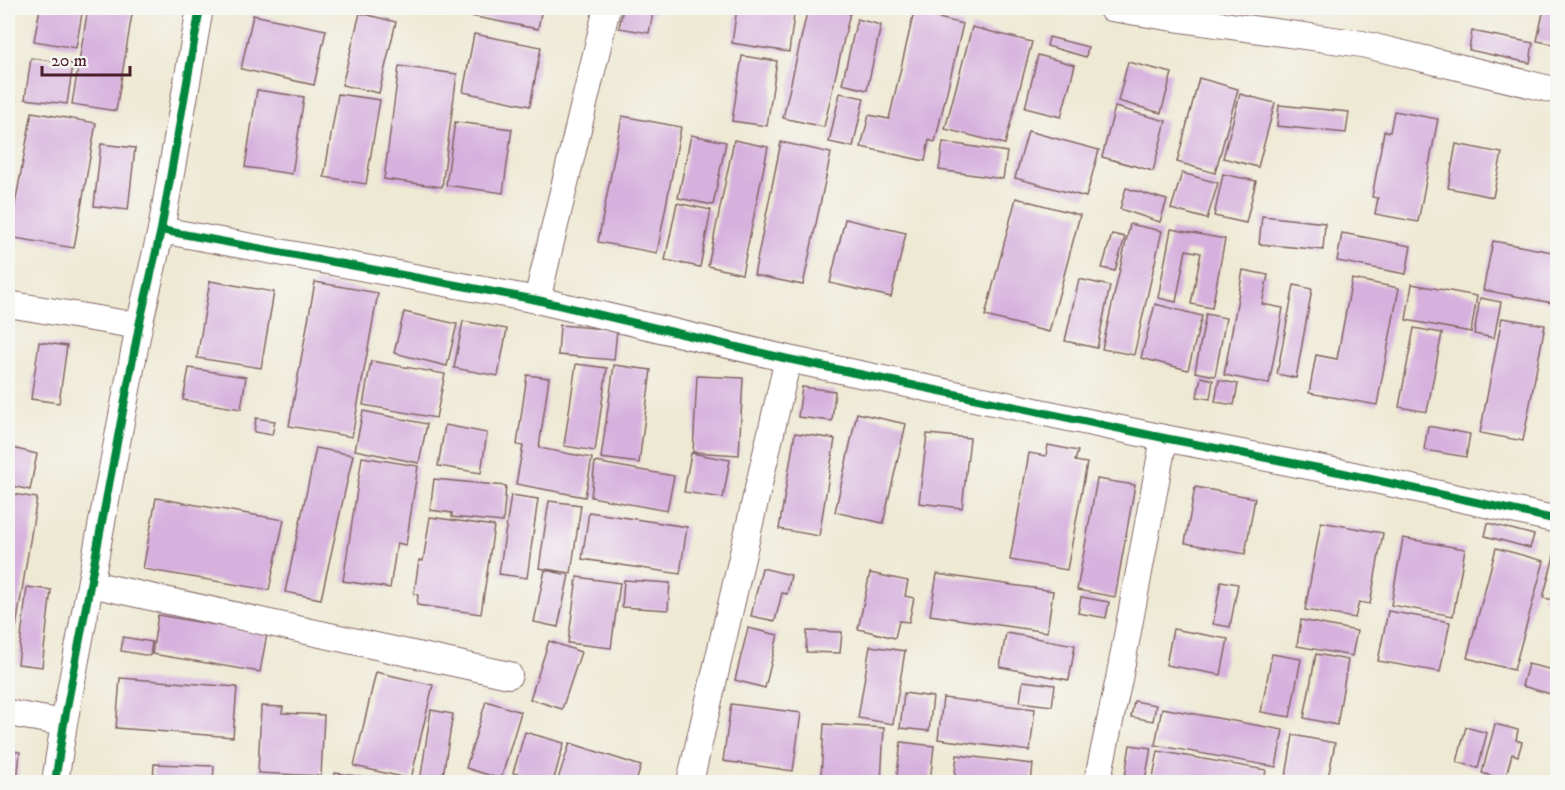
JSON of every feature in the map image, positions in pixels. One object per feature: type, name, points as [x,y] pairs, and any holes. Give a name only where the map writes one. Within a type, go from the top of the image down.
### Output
[{"type":"street","points":[[55,783],[63,723],[140,326],[161,230],[200,8]]},
{"type":"street","points":[[537,300],[607,8]]},
{"type":"street","points":[[1111,8],[1362,44],[1557,91]]},
{"type":"street","points":[[161,230],[537,300],[788,359],[1164,438],[1339,472],[1557,520]]},
{"type":"street","points":[[8,304],[140,326]]},
{"type":"street","points":[[690,783],[788,359]]},
{"type":"street","points":[[1097,783],[1164,438]]},
{"type":"street","points":[[90,584],[509,675]]},
{"type":"street","points":[[8,713],[63,723]]},
{"type":"building","points":[[40,8],[83,8],[76,48],[34,41]]},
{"type":"building","points":[[88,8],[133,8],[116,111],[72,104]]},
{"type":"building","points":[[429,8],[542,8],[538,29]]},
{"type":"building","points":[[623,8],[654,8],[649,33],[619,28]]},
{"type":"building","points":[[737,8],[795,8],[789,52],[732,43]]},
{"type":"building","points":[[808,8],[851,8],[824,127],[783,118]]},
{"type":"building","points":[[1440,8],[1455,8],[1454,11]]},
{"type":"building","points":[[1544,8],[1558,11],[1558,45],[1537,41]]},
{"type":"building","points":[[914,12],[963,24],[935,142],[929,140],[925,161],[861,147],[869,115],[889,119]]},
{"type":"building","points":[[360,13],[396,22],[379,93],[342,85]]},
{"type":"building","points":[[253,15],[326,30],[314,85],[241,69]]},
{"type":"building","points":[[857,19],[881,25],[867,90],[842,84]]},
{"type":"building","points":[[972,27],[1032,42],[1005,144],[945,129]]},
{"type":"building","points":[[1472,31],[1533,43],[1530,63],[1469,50]]},
{"type":"building","points":[[474,34],[541,47],[530,106],[463,92]]},
{"type":"building","points":[[1049,37],[1088,47],[1086,57],[1047,46]]},
{"type":"building","points":[[1038,55],[1075,65],[1061,117],[1025,108]]},
{"type":"building","points":[[742,56],[777,61],[767,126],[732,121]]},
{"type":"building","points":[[31,58],[73,64],[67,104],[25,99]]},
{"type":"building","points":[[1128,62],[1172,73],[1161,113],[1118,101]]},
{"type":"building","points":[[399,66],[457,74],[442,187],[384,179]]},
{"type":"building","points":[[1199,78],[1238,89],[1215,173],[1177,162]]},
{"type":"building","points":[[257,90],[304,97],[292,174],[245,167]]},
{"type":"building","points":[[840,93],[864,98],[853,147],[829,142]]},
{"type":"building","points":[[338,94],[380,100],[366,184],[324,177]]},
{"type":"building","points":[[1240,94],[1275,103],[1258,167],[1223,158]]},
{"type":"building","points":[[1279,105],[1349,112],[1346,133],[1277,126]]},
{"type":"building","points":[[1115,107],[1166,121],[1153,171],[1102,157]]},
{"type":"building","points":[[1394,111],[1438,119],[1418,222],[1375,214],[1378,198],[1372,197],[1384,131],[1390,132]]},
{"type":"building","points":[[32,112],[96,123],[74,248],[9,237]]},
{"type":"building","points":[[622,116],[681,127],[657,253],[598,242]]},
{"type":"building","points":[[455,122],[512,129],[503,193],[446,185]]},
{"type":"building","points":[[1028,131],[1099,150],[1086,197],[1015,178]]},
{"type":"building","points":[[691,135],[726,142],[713,205],[678,198]]},
{"type":"building","points":[[734,140],[768,147],[742,274],[708,266]]},
{"type":"building","points":[[781,142],[831,153],[803,285],[754,275]]},
{"type":"building","points":[[943,142],[1007,152],[1003,179],[939,170]]},
{"type":"building","points":[[101,144],[135,148],[128,210],[94,206]]},
{"type":"building","points":[[1456,144],[1502,153],[1493,197],[1448,188]]},
{"type":"building","points":[[1182,173],[1218,183],[1207,219],[1171,209]]},
{"type":"building","points":[[1223,174],[1256,181],[1246,223],[1214,216]]},
{"type":"building","points":[[1126,188],[1167,200],[1160,222],[1120,209]]},
{"type":"building","points":[[1016,198],[1080,215],[1049,332],[985,316]]},
{"type":"building","points":[[677,203],[711,210],[700,267],[665,260]]},
{"type":"building","points":[[1262,216],[1325,223],[1323,250],[1259,244]]},
{"type":"building","points":[[845,219],[906,233],[891,297],[830,283]]},
{"type":"building","points":[[1130,224],[1162,231],[1134,355],[1102,349]]},
{"type":"building","points":[[1171,229],[1225,239],[1212,308],[1191,304],[1201,253],[1186,250],[1176,302],[1158,298]]},
{"type":"building","points":[[1342,233],[1411,246],[1406,274],[1337,261]]},
{"type":"building","points":[[1112,234],[1125,237],[1115,271],[1102,268]]},
{"type":"building","points":[[1493,241],[1558,253],[1558,304],[1483,290]]},
{"type":"building","points":[[1243,270],[1268,275],[1262,304],[1283,308],[1269,384],[1224,375]]},
{"type":"building","points":[[1079,279],[1110,286],[1097,348],[1065,341]]},
{"type":"building","points":[[1352,279],[1399,288],[1377,405],[1309,393],[1316,355],[1337,359]]},
{"type":"building","points":[[210,281],[274,292],[261,368],[197,358]]},
{"type":"building","points":[[315,282],[378,293],[352,437],[289,426]]},
{"type":"building","points":[[1412,284],[1477,296],[1471,332],[1406,320]]},
{"type":"building","points":[[1294,285],[1312,289],[1296,378],[1277,374]]},
{"type":"building","points":[[1480,298],[1501,302],[1494,338],[1474,334]]},
{"type":"building","points":[[1155,304],[1202,316],[1188,370],[1141,358]]},
{"type":"building","points":[[404,312],[457,324],[447,366],[394,353]]},
{"type":"building","points":[[1206,314],[1226,318],[1215,376],[1195,372]]},
{"type":"building","points":[[1502,318],[1545,325],[1523,441],[1480,433]]},
{"type":"building","points":[[463,321],[507,329],[498,376],[454,368]]},
{"type":"building","points":[[560,325],[617,330],[614,360],[558,355]]},
{"type":"building","points":[[1414,328],[1442,333],[1427,412],[1399,407]]},
{"type":"building","points":[[39,342],[67,346],[59,403],[31,399]]},
{"type":"building","points":[[371,361],[445,374],[436,418],[363,405]]},
{"type":"building","points":[[576,364],[607,368],[595,451],[564,446]]},
{"type":"building","points":[[614,365],[651,370],[639,463],[601,458]]},
{"type":"building","points":[[189,368],[246,377],[241,409],[183,400]]},
{"type":"building","points":[[527,375],[549,378],[539,448],[592,458],[585,497],[516,484],[523,446],[517,445]]},
{"type":"building","points":[[697,376],[743,378],[739,455],[693,452]]},
{"type":"building","points":[[1201,377],[1213,380],[1210,399],[1197,397]]},
{"type":"building","points":[[1219,380],[1238,384],[1234,405],[1215,402]]},
{"type":"building","points":[[802,387],[835,391],[832,421],[798,417]]},
{"type":"building","points":[[363,411],[427,424],[419,463],[355,450]]},
{"type":"building","points":[[857,413],[906,424],[883,523],[835,512]]},
{"type":"building","points":[[256,418],[275,421],[272,435],[254,432]]},
{"type":"building","points":[[445,425],[487,433],[481,473],[438,466]]},
{"type":"building","points":[[1428,426],[1470,434],[1466,457],[1424,450]]},
{"type":"building","points":[[795,433],[835,439],[819,536],[779,529]]},
{"type":"building","points":[[927,434],[970,438],[962,508],[919,503]]},
{"type":"building","points":[[1048,445],[1078,451],[1075,461],[1087,463],[1067,570],[1010,560],[1029,453],[1046,456]]},
{"type":"building","points":[[8,447],[37,454],[30,490],[8,485]]},
{"type":"building","points":[[316,448],[353,455],[321,599],[285,592]]},
{"type":"building","points":[[691,453],[730,460],[723,498],[684,492]]},
{"type":"building","points":[[362,457],[418,466],[406,545],[397,543],[390,588],[343,581]]},
{"type":"building","points":[[595,462],[674,476],[667,511],[591,497]]},
{"type":"building","points":[[434,479],[506,486],[503,522],[452,517],[452,513],[430,510]]},
{"type":"building","points":[[1097,479],[1135,485],[1115,597],[1077,590]]},
{"type":"building","points":[[1195,487],[1255,498],[1245,554],[1185,543]]},
{"type":"building","points":[[8,493],[37,498],[16,627],[8,625]]},
{"type":"building","points":[[511,495],[538,499],[527,578],[499,574]]},
{"type":"building","points":[[156,498],[284,520],[269,590],[143,569]]},
{"type":"building","points":[[549,501],[581,505],[571,573],[539,568]]},
{"type":"building","points":[[589,512],[687,527],[680,574],[582,559]]},
{"type":"building","points":[[430,517],[494,526],[481,614],[417,605],[418,595],[414,594],[419,560],[423,561]]},
{"type":"building","points":[[1321,522],[1383,533],[1370,604],[1359,602],[1355,618],[1305,610]]},
{"type":"building","points":[[1488,523],[1534,535],[1530,548],[1485,536]]},
{"type":"building","points":[[1403,538],[1465,549],[1453,616],[1391,605]]},
{"type":"building","points":[[1496,548],[1544,561],[1514,670],[1467,658]]},
{"type":"building","points":[[1555,552],[1558,552],[1558,592],[1555,600],[1543,598]]},
{"type":"building","points":[[762,568],[791,575],[787,594],[782,593],[775,621],[751,616]]},
{"type":"building","points":[[545,570],[569,575],[558,627],[534,622]]},
{"type":"building","points":[[870,573],[908,581],[905,596],[914,598],[909,622],[899,621],[895,638],[858,629]]},
{"type":"building","points":[[937,574],[1053,591],[1047,632],[930,615]]},
{"type":"building","points":[[577,577],[620,583],[611,648],[568,643]]},
{"type":"building","points":[[624,580],[670,583],[668,610],[622,607]]},
{"type":"building","points":[[1221,581],[1238,584],[1230,627],[1213,624]]},
{"type":"building","points":[[27,587],[51,590],[42,667],[18,664]]},
{"type":"building","points":[[1081,597],[1109,602],[1106,618],[1078,613]]},
{"type":"building","points":[[1388,611],[1450,622],[1440,672],[1378,661]]},
{"type":"building","points":[[158,615],[267,634],[260,672],[152,654]]},
{"type":"building","points":[[1301,620],[1357,631],[1352,656],[1297,646]]},
{"type":"building","points":[[748,628],[778,635],[765,688],[735,680]]},
{"type":"building","points":[[1173,629],[1228,639],[1221,675],[1166,665]]},
{"type":"building","points":[[807,631],[842,632],[840,653],[806,652]]},
{"type":"building","points":[[1006,633],[1075,645],[1069,680],[1000,667]]},
{"type":"building","points":[[123,637],[152,642],[150,656],[121,651]]},
{"type":"building","points":[[549,641],[581,652],[562,709],[530,699]]},
{"type":"building","points":[[870,646],[905,651],[893,724],[858,718]]},
{"type":"building","points":[[1272,654],[1301,659],[1290,717],[1261,712]]},
{"type":"building","points":[[1316,654],[1348,660],[1337,725],[1304,718]]},
{"type":"building","points":[[1528,664],[1558,671],[1558,696],[1522,686]]},
{"type":"building","points":[[376,672],[433,685],[411,779],[354,766]]},
{"type":"building","points":[[120,678],[237,687],[233,737],[116,728]]},
{"type":"building","points":[[1023,681],[1055,685],[1052,706],[1020,702]]},
{"type":"building","points":[[904,693],[933,697],[929,731],[900,728]]},
{"type":"building","points":[[943,698],[1035,709],[1030,751],[938,739]]},
{"type":"building","points":[[486,701],[521,712],[501,779],[466,768]]},
{"type":"building","points":[[1134,701],[1156,705],[1153,721],[1131,717]]},
{"type":"building","points":[[731,704],[801,713],[793,771],[723,761]]},
{"type":"building","points":[[261,706],[283,707],[282,713],[324,715],[321,776],[258,773]]},
{"type":"building","points":[[1162,708],[1283,730],[1276,767],[1155,745]]},
{"type":"building","points":[[431,710],[453,714],[442,782],[420,782]]},
{"type":"building","points":[[824,724],[884,728],[881,782],[811,782],[811,776],[821,777]]},
{"type":"building","points":[[1495,724],[1518,730],[1516,740],[1522,742],[1518,756],[1512,754],[1505,780],[1482,773]]},
{"type":"building","points":[[1466,727],[1487,733],[1478,768],[1457,762]]},
{"type":"building","points":[[525,732],[564,743],[553,782],[513,773]]},
{"type":"building","points":[[1293,735],[1335,743],[1328,778],[1321,777],[1320,782],[1285,782]]},
{"type":"building","points":[[901,742],[934,746],[930,782],[896,782]]},
{"type":"building","points":[[570,743],[641,766],[636,782],[557,782]]},
{"type":"building","points":[[1130,745],[1151,748],[1145,780],[1125,776]]},
{"type":"building","points":[[8,750],[20,752],[17,782],[8,782]]},
{"type":"building","points":[[1158,751],[1266,770],[1264,782],[1152,782]]},
{"type":"building","points":[[957,755],[1033,764],[1031,782],[954,782]]},
{"type":"building","points":[[154,764],[214,766],[213,782],[153,782]]},
{"type":"building","points":[[335,773],[392,781],[392,782],[334,782]]},
{"type":"cycle path","points":[[55,782],[64,723],[139,326],[161,230],[200,8]]},
{"type":"cycle path","points":[[161,230],[537,300],[788,359],[1164,438],[1339,472],[1558,520]]}]
